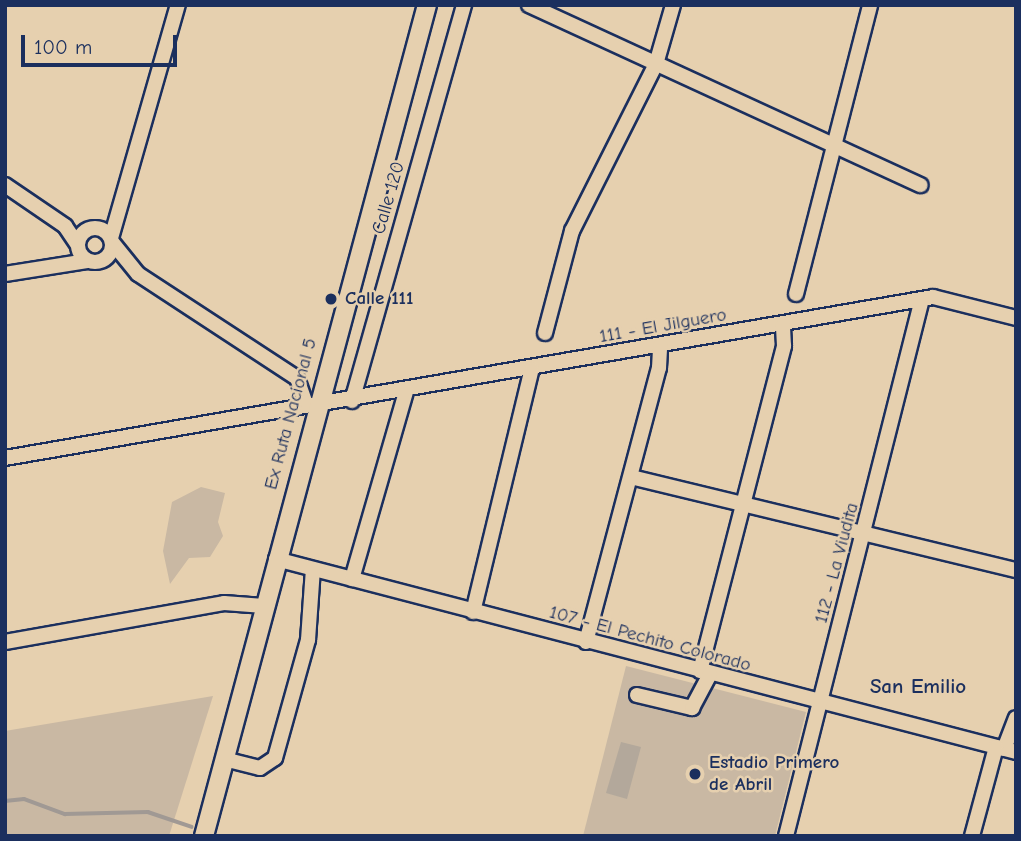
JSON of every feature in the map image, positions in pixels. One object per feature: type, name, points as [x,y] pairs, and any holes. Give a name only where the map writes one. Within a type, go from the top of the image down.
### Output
[{"type":"main road","name":"Ex Ruta Nacional 5","points":[[204,836],[276,559],[310,401],[427,5]]},
{"type":"street","points":[[82,256],[105,232],[178,5]]},
{"type":"street","name":"Calle 120","points":[[352,401],[464,5]]},
{"type":"street","points":[[529,5],[921,185]]},
{"type":"street","points":[[545,333],[572,231],[656,64],[673,5]]},
{"type":"street","points":[[796,294],[870,5]]},
{"type":"street","points":[[5,185],[65,226],[105,232],[138,274]]},
{"type":"street","points":[[65,226],[82,256]]},
{"type":"street","points":[[82,256],[105,232]]},
{"type":"street","points":[[5,274],[82,256],[138,274],[297,378],[310,401]]},
{"type":"street","name":"111 - El Jilguero","points":[[5,458],[310,401],[352,401],[922,299],[1016,318]]},
{"type":"street","name":"112 - La Viudita","points":[[786,836],[818,704],[865,533],[922,299]]},
{"type":"street","points":[[637,695],[692,708],[705,673],[784,346],[783,325]]},
{"type":"street","points":[[586,642],[631,477],[660,346]]},
{"type":"street","points":[[473,612],[532,369]]},
{"type":"street","points":[[352,579],[406,392]]},
{"type":"street","points":[[631,477],[1016,570]]},
{"type":"street","name":"107 - El Pechito Colorado","points":[[276,559],[818,704],[1005,749]]},
{"type":"street","points":[[224,759],[260,768],[275,758],[308,640],[313,569]]},
{"type":"street","points":[[5,642],[224,603],[264,606]]},
{"type":"street","points":[[972,836],[1016,718]]},
{"type":"shaded area","points":[[201,487],[225,493],[218,522],[223,536],[210,557],[189,558],[170,584],[163,551],[172,502]]},
{"type":"shaded area","name":"Estadio Primero de Abril","points":[[626,666],[806,712],[775,836],[583,836]]},
{"type":"shaded area","points":[[213,696],[169,836],[5,836],[5,731]]},
{"type":"building","points":[[621,742],[641,747],[627,799],[606,793]]},
{"type":"waterway","points":[[5,801],[24,799],[65,814],[148,812],[192,827]]},
{"type":"place","name":"Calle 111","points":[[331,299]]},
{"type":"place","name":"Estadio Primero de Abril","points":[[695,774]]},
{"type":"district","name":"San Emilio","points":[[918,686]]}]
